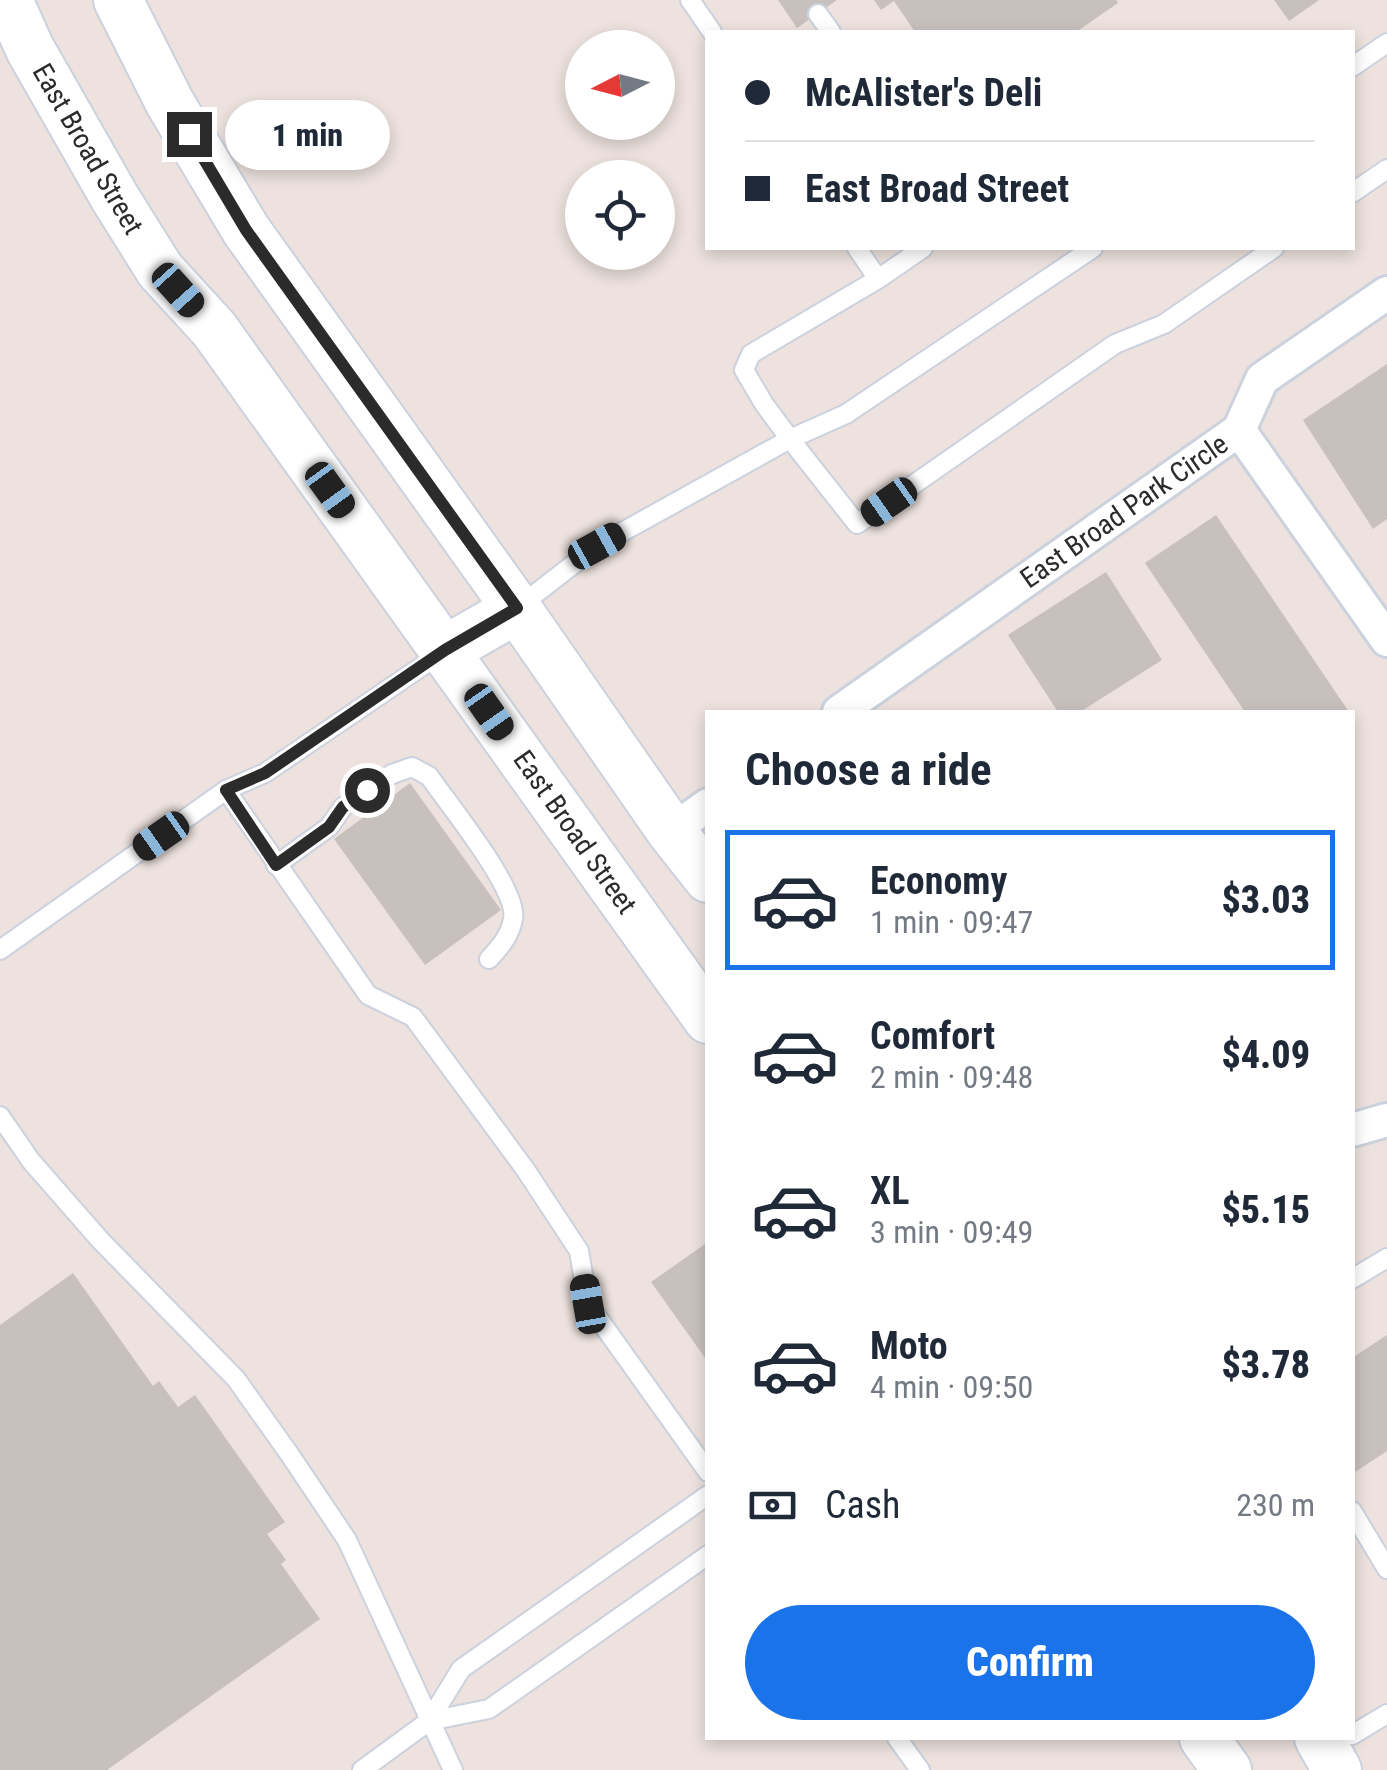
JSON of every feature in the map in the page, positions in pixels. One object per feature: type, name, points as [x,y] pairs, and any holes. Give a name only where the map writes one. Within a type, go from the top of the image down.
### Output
[{"type":"main road","name":"East Broad Street","points":[[8,0],[40,66],[160,270],[214,330],[705,1015]]},
{"type":"main road","points":[[118,0],[170,103],[246,230],[517,608],[689,818],[705,869]]},
{"type":"main road","points":[[445,650],[517,608]]},
{"type":"main road","points":[[1205,1740],[1227,1770]]},
{"type":"street","name":"East Broad Park Circle","points":[[841,710],[1239,430],[1262,379],[1387,293]]},
{"type":"street","points":[[1239,430],[1387,640]]},
{"type":"street","points":[[1355,1129],[1387,1120]]},
{"type":"lane","points":[[690,0],[711,30]]},
{"type":"lane","points":[[818,14],[830,30]]},
{"type":"lane","points":[[1355,64],[1387,42]]},
{"type":"lane","points":[[1355,191],[1387,169]]},
{"type":"lane","points":[[858,250],[878,279]]},
{"type":"lane","points":[[920,250],[751,354],[744,370],[764,404],[856,524],[1115,344],[1164,324],[1271,250]]},
{"type":"lane","points":[[517,608],[597,546],[790,438],[846,414],[1090,250]]},
{"type":"lane","points":[[0,950],[226,790],[265,773],[445,650]]},
{"type":"lane","points":[[276,865],[329,827],[343,807],[392,774],[412,766],[429,776],[509,891],[514,916],[506,940],[489,960]]},
{"type":"lane","points":[[226,790],[368,995],[413,1017],[524,1169],[580,1251],[588,1304],[705,1468]]},
{"type":"lane","points":[[0,1116],[31,1162],[247,1394],[347,1540],[454,1770]]},
{"type":"lane","points":[[1355,1277],[1387,1258]]},
{"type":"lane","points":[[362,1770],[430,1721],[462,1669],[705,1497]]},
{"type":"lane","points":[[1355,1516],[1387,1570]]},
{"type":"lane","points":[[430,1721],[489,1709],[705,1557]]},
{"type":"lane","points":[[1355,1733],[1387,1714]]},
{"type":"lane","points":[[898,1740],[920,1770]]},
{"type":"building","points":[[778,0],[837,0],[797,28]]},
{"type":"building","points":[[874,0],[1118,3],[1079,30],[914,30],[894,1],[881,10]]},
{"type":"building","points":[[1274,0],[1319,0],[1289,21]]},
{"type":"building","points":[[1387,364],[1387,519],[1373,529],[1303,420]]},
{"type":"building","points":[[1216,515],[1348,710],[1244,710],[1145,563]]},
{"type":"building","points":[[1106,572],[1162,660],[1083,710],[1057,710],[1008,635]]},
{"type":"building","points":[[410,783],[501,910],[425,965],[334,839]]},
{"type":"building","points":[[705,1244],[705,1358],[651,1282]]},
{"type":"building","points":[[73,1273],[153,1386],[159,1381],[178,1407],[195,1395],[285,1522],[267,1534],[286,1560],[281,1564],[320,1619],[107,1770],[0,1770],[0,1325]]},
{"type":"building","points":[[1387,1335],[1387,1451],[1355,1472],[1355,1356]]},
{"type":"route","points":[[189,134],[246,230],[517,608],[445,650],[265,773],[226,790],[276,865],[329,827],[343,807],[367,790]]}]
